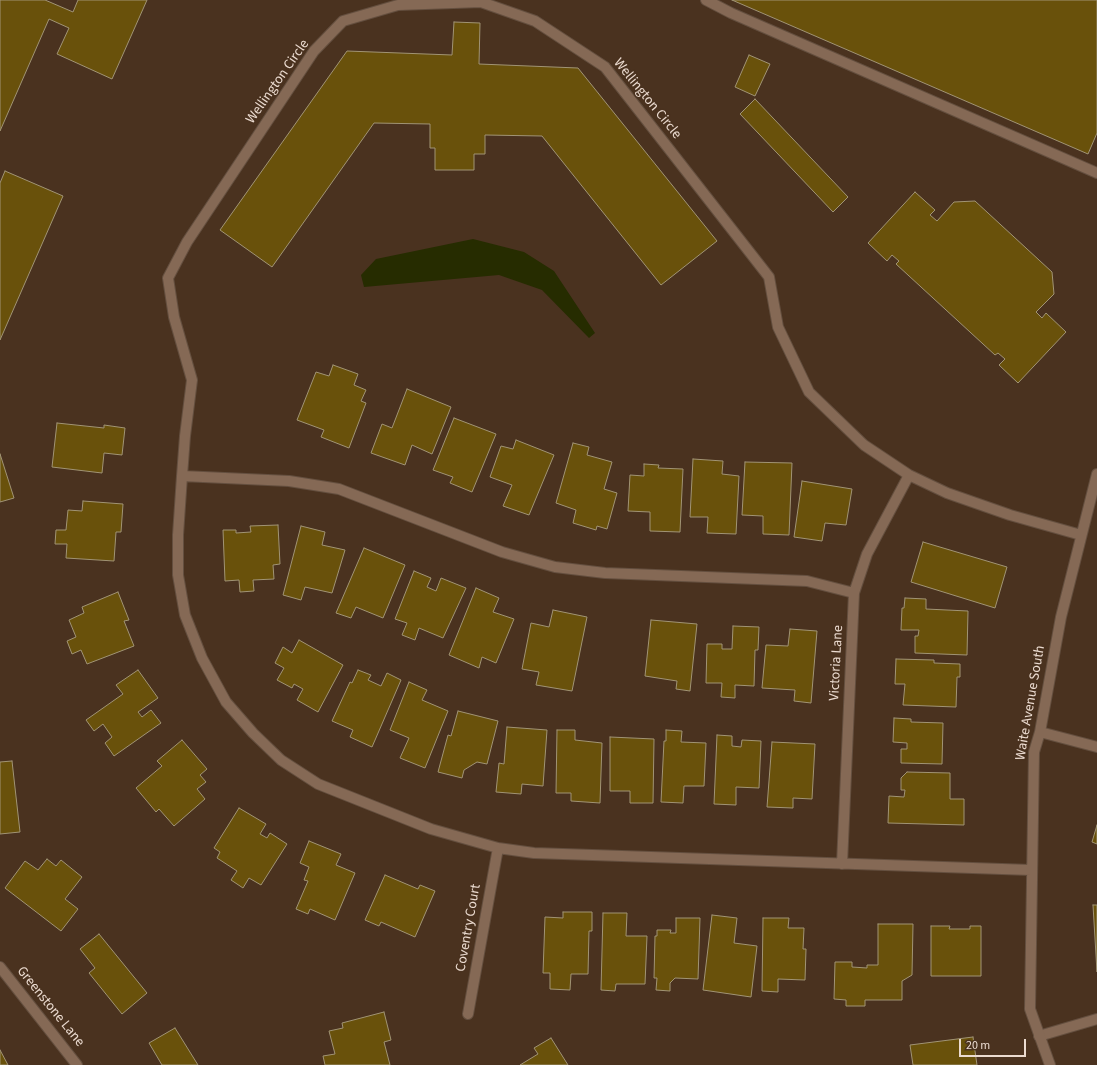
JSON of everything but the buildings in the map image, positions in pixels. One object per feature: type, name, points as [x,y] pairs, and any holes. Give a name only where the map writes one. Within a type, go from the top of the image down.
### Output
[{"type":"street","points":[[706,0],[731,13],[1097,173]]},
{"type":"street","name":"Wellington Circle","points":[[1032,870],[534,853],[498,848],[432,829],[318,784],[281,760],[253,733],[226,702],[202,658],[185,615],[178,575],[178,535],[185,436],[192,380],[174,317],[168,278],[187,242],[314,51],[343,21],[398,5],[481,2],[535,21],[605,67],[768,277],[778,327],[809,392],[864,445],[909,475],[947,493],[1010,515],[1080,535]]},
{"type":"street","name":"Waite Avenue South","points":[[1050,1065],[1030,1009],[1034,752],[1040,732],[1061,617],[1080,535],[1097,474]]},
{"type":"street","name":"Victoria Lane","points":[[842,864],[854,593],[867,554],[909,475]]},
{"type":"street","points":[[182,476],[289,481],[339,489],[502,552],[555,567],[605,573],[807,581],[854,593]]},
{"type":"street","points":[[1040,732],[1097,747]]},
{"type":"street","name":"Coventry Court","points":[[468,1014],[498,848]]},
{"type":"street","name":"Greenstone Lane","points":[[0,967],[77,1065]]},
{"type":"street","points":[[1039,1036],[1097,1019]]},
{"type":"shaded area","points":[[473,239],[524,252],[554,271],[595,333],[589,338],[542,290],[499,275],[364,287],[361,275],[376,259]]}]
